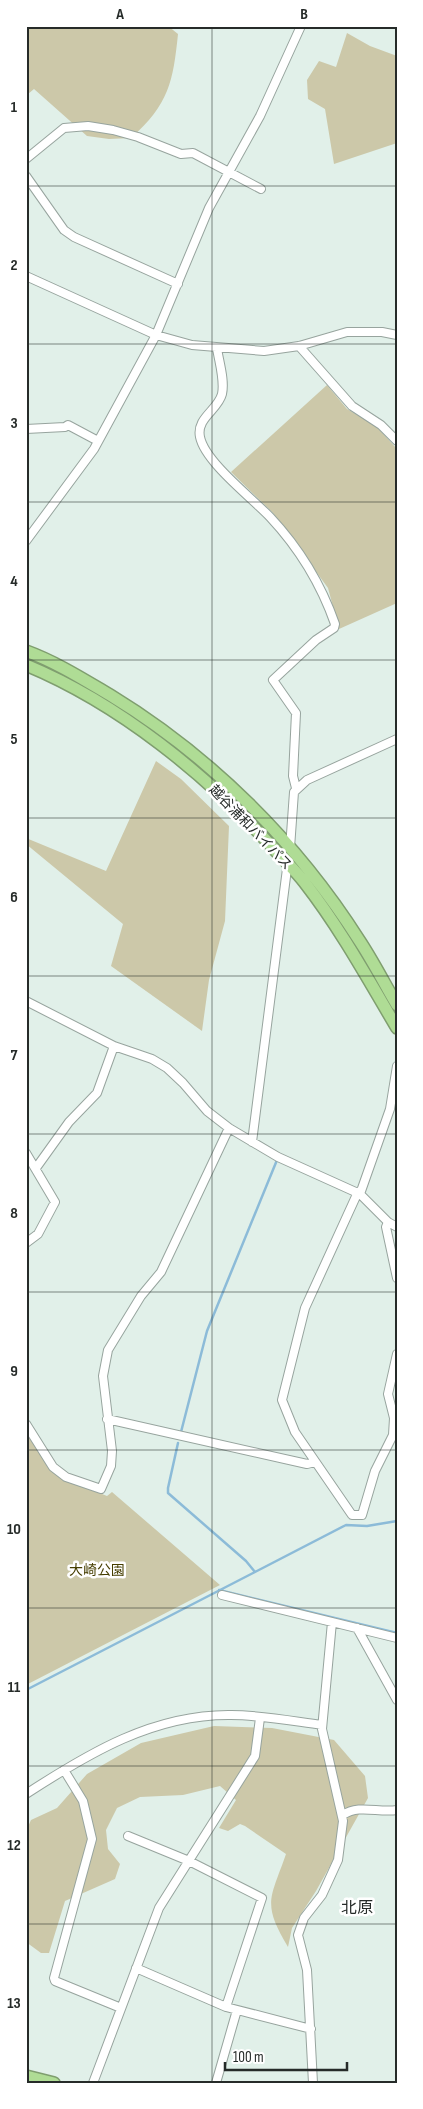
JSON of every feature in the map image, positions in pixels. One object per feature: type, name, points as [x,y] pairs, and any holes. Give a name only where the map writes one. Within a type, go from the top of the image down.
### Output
[{"type":"highway","name":"越谷浦和バイパス","points":[[26,651],[83,679],[166,732],[228,783],[290,847],[359,939],[397,1005]]},
{"type":"highway","name":"越谷浦和バイパス","points":[[26,665],[79,692],[157,742],[216,789],[244,816],[304,882],[330,918],[397,1028]]},
{"type":"highway","points":[[26,2076],[54,2083]]},
{"type":"street","points":[[26,541],[98,442],[156,335],[209,208],[260,116],[301,26]]},
{"type":"street","points":[[26,159],[64,128],[88,126],[138,137],[181,154],[193,153],[261,189]]},
{"type":"street","points":[[26,176],[64,230],[74,237],[178,284]]},
{"type":"street","points":[[26,276],[156,335],[217,348],[264,352],[299,346],[348,332],[382,332],[397,335]]},
{"type":"street","points":[[299,346],[352,406],[381,425],[397,441]]},
{"type":"street","points":[[217,348],[222,395],[201,425],[202,445],[227,476],[271,517],[294,546],[323,590],[335,624],[334,628],[316,640],[272,680],[296,713],[294,776],[296,788],[252,1142]]},
{"type":"street","points":[[26,429],[65,427],[68,425],[98,442]]},
{"type":"street","points":[[296,788],[307,780],[397,739]]},
{"type":"street","points":[[26,1001],[114,1046],[152,1059],[167,1068],[207,1111],[229,1128],[278,1156],[359,1193],[388,1222],[397,1227]]},
{"type":"street","points":[[36,1168],[65,1127],[97,1093],[114,1046]]},
{"type":"street","points":[[396,1066],[390,1109],[359,1193],[304,1308],[282,1400],[295,1432],[352,1515],[362,1515],[375,1471],[393,1435],[394,1418],[388,1394],[397,1354]]},
{"type":"street","points":[[26,1424],[53,1467],[66,1477],[101,1489],[111,1466],[112,1451],[103,1376],[108,1350],[141,1296],[160,1272],[229,1128]]},
{"type":"street","points":[[26,1152],[55,1202],[38,1234],[26,1242]]},
{"type":"street","points":[[388,1222],[386,1228],[397,1278]]},
{"type":"street","points":[[107,1419],[306,1464],[315,1462]]},
{"type":"street","points":[[222,1595],[397,1638]]},
{"type":"street","points":[[313,2083],[307,1970],[298,1935],[304,1918],[322,1895],[338,1860],[342,1815],[322,1725],[332,1622]]},
{"type":"street","points":[[357,1628],[397,1700]]},
{"type":"street","points":[[26,1794],[119,1739],[157,1725],[218,1715],[322,1725]]},
{"type":"street","points":[[93,2083],[159,1908],[255,1756],[260,1718]]},
{"type":"street","points":[[64,1770],[83,1801],[92,1838],[54,1978],[56,1981],[121,2008]]},
{"type":"street","points":[[342,1815],[351,1810],[358,1809],[397,1810]]},
{"type":"street","points":[[128,1836],[189,1861],[262,1898],[226,2007]]},
{"type":"street","points":[[136,1968],[226,2007],[311,2028]]},
{"type":"street","points":[[216,2083],[237,2010]]},
{"type":"green space","points":[[26,26],[168,26],[178,34],[171,79],[161,103],[144,126],[131,138],[109,139],[87,136],[34,89],[28,94],[26,92]]},
{"type":"green space","points":[[347,33],[370,46],[397,56],[397,143],[334,164],[325,109],[308,99],[307,80],[319,61],[336,67]]},
{"type":"green space","points":[[327,385],[347,409],[376,426],[397,449],[397,603],[339,629],[328,588],[273,513],[231,472]]},
{"type":"green space","points":[[156,761],[181,779],[229,826],[225,921],[209,980],[202,1031],[111,966],[123,924],[26,844],[26,838],[106,871]]},
{"type":"green space","name":"大崎公園","points":[[26,1429],[65,1479],[107,1496],[112,1492],[220,1585],[26,1685]]},
{"type":"green space","points":[[214,1726],[272,1728],[334,1740],[365,1776],[368,1798],[316,1891],[292,1928],[288,1947],[274,1920],[271,1901],[286,1854],[240,1824],[228,1831],[219,1828],[236,1800],[220,1786],[183,1795],[140,1797],[117,1808],[106,1830],[108,1849],[120,1864],[115,1879],[65,1901],[49,1953],[41,1953],[26,1942],[26,1831],[31,1820],[57,1808],[87,1774],[141,1743]]},
{"type":"waterway","points":[[181,1432],[207,1331],[277,1160]]},
{"type":"waterway","points":[[26,1690],[255,1572],[246,1561],[168,1493],[178,1443]]},
{"type":"waterway","points":[[255,1572],[346,1525],[367,1526],[397,1521]]},
{"type":"waterway","points":[[219,1590],[397,1633]]},
{"type":"district","name":"北原","points":[[357,1907]]}]
